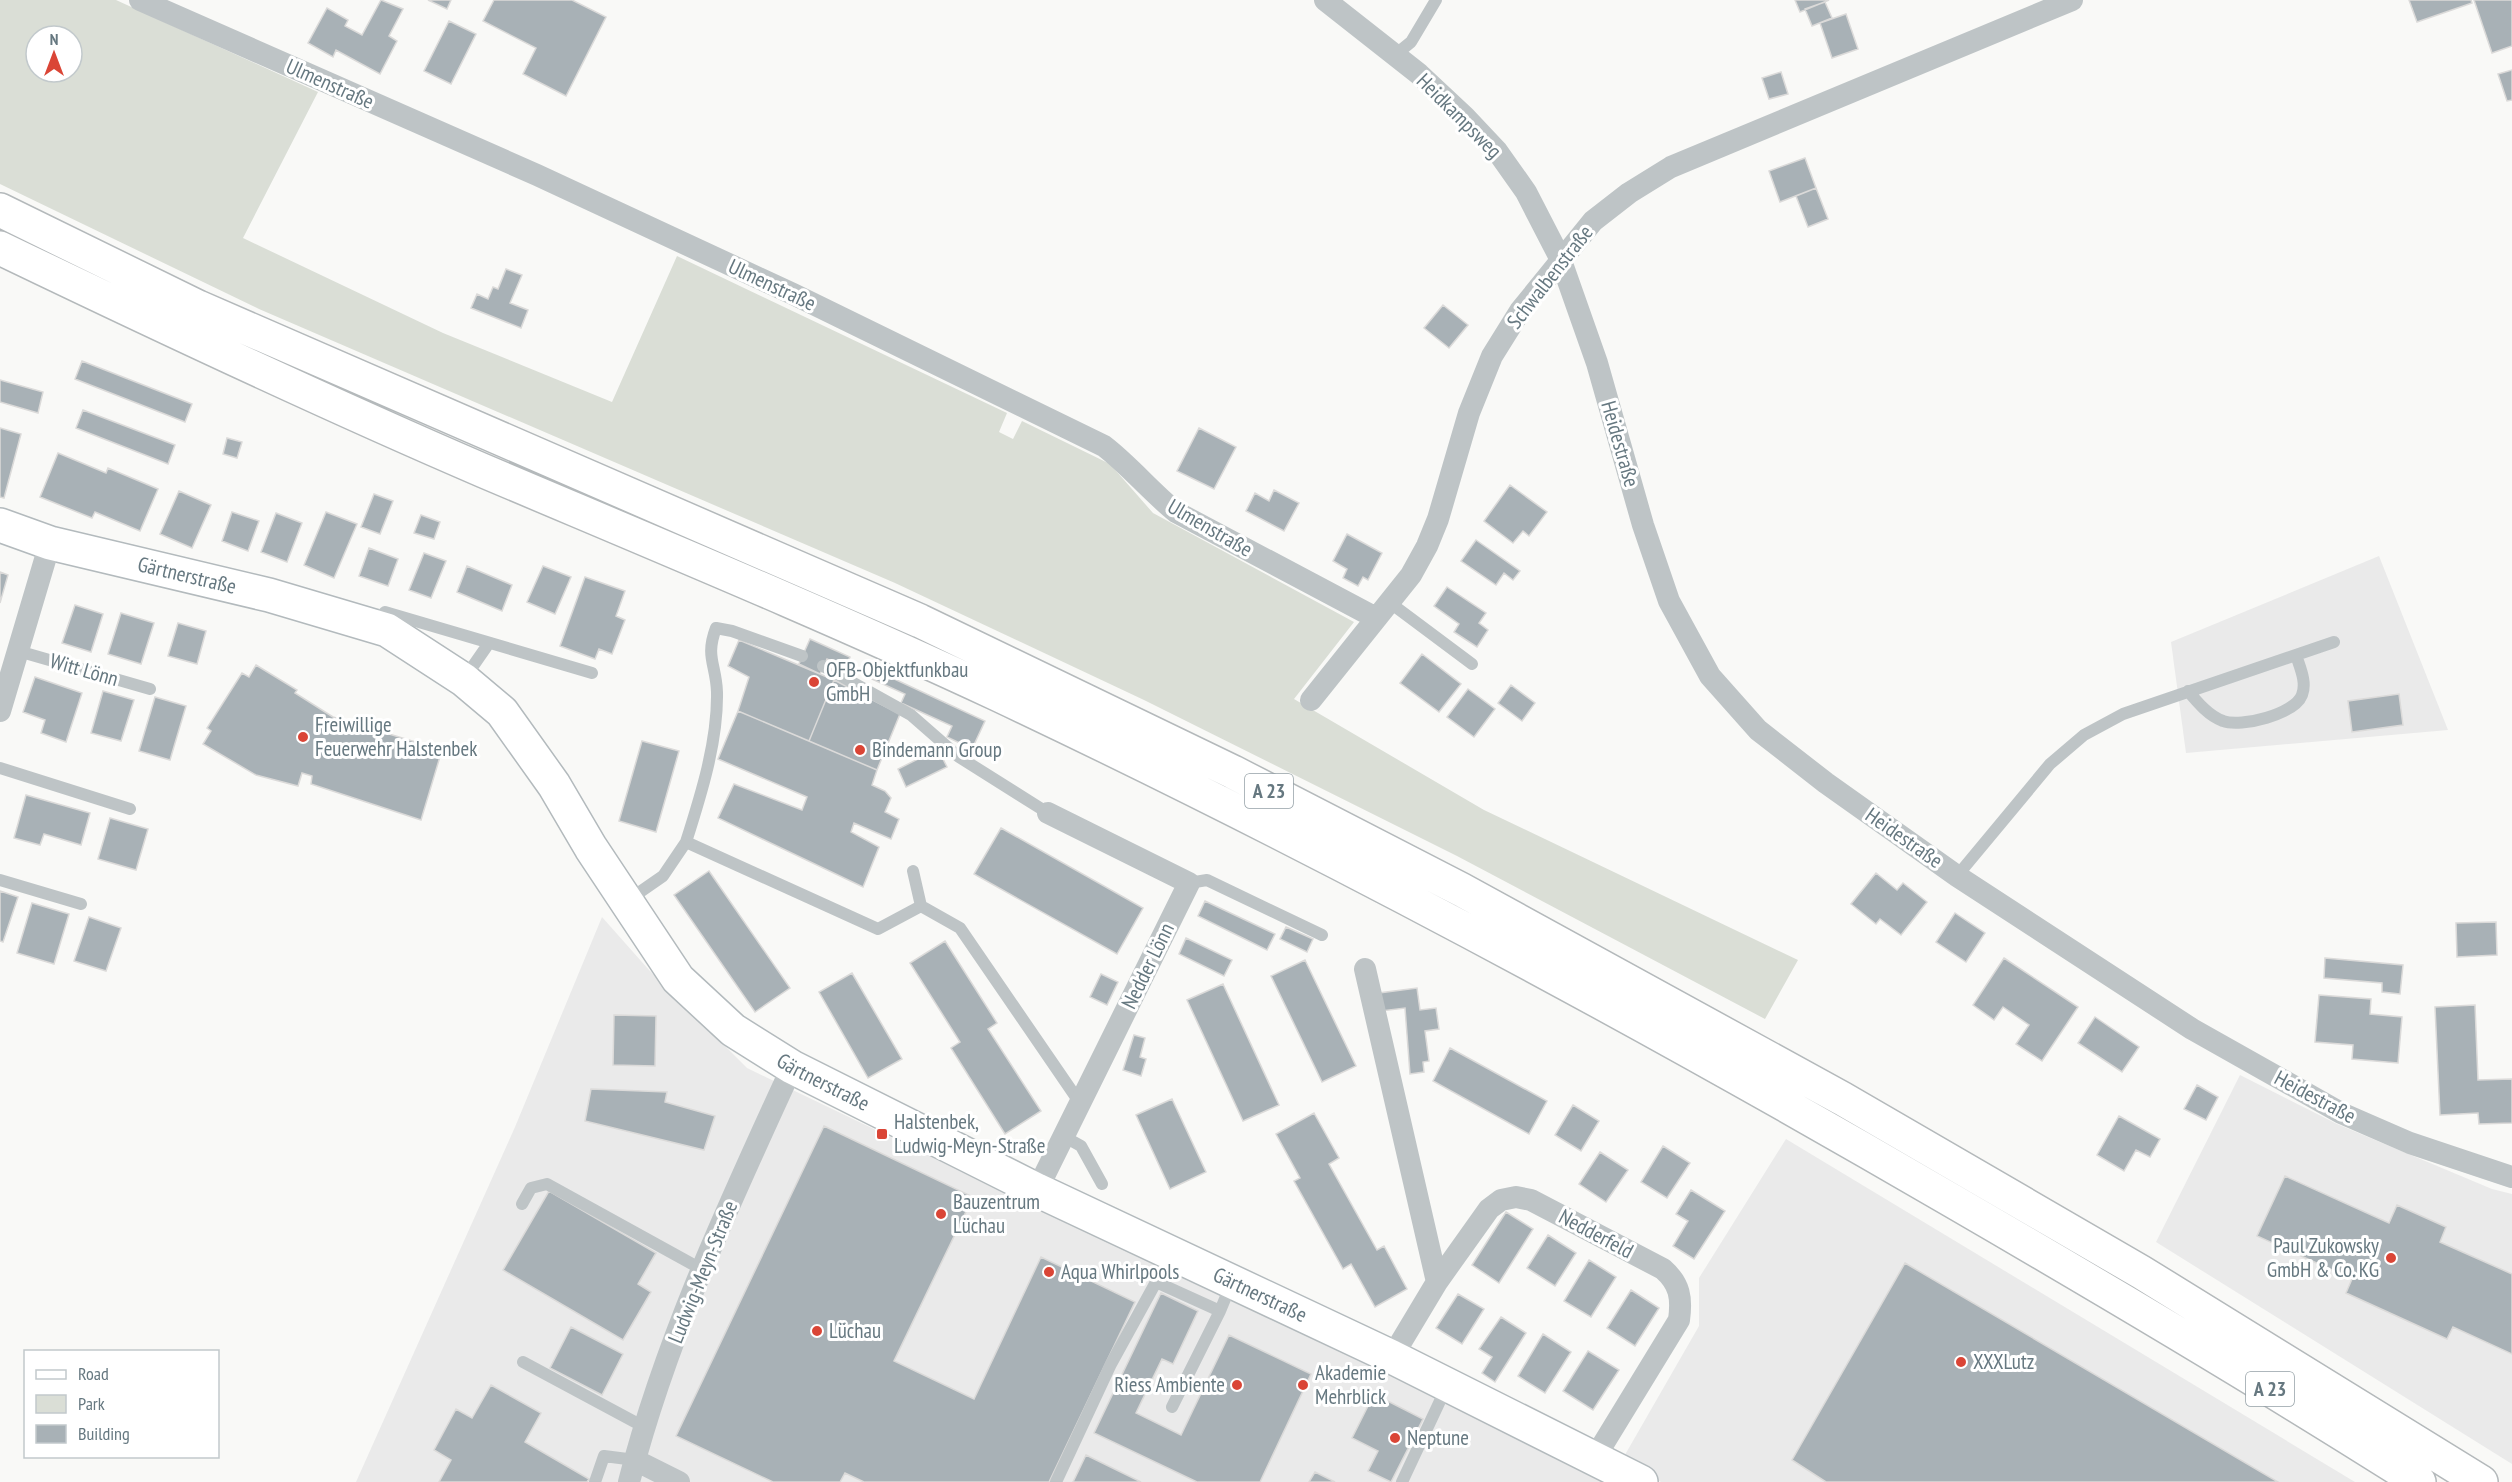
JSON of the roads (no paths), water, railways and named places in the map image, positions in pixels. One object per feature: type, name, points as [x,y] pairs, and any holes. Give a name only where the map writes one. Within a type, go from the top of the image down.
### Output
[{"type":"main road","name":"A 23","points":[[0,210],[198,308],[920,621],[1254,783],[1462,890],[1692,1013],[1843,1099],[2142,1272],[2481,1482]]},
{"type":"main road","name":"A 23","points":[[0,248],[178,335],[477,468],[740,578],[898,648],[1214,800],[1447,920],[1836,1133],[2120,1298],[2419,1482]]},
{"type":"main road","name":"Gärtnerstraße","points":[[0,525],[50,543],[269,595],[372,625],[396,636],[464,680],[502,712],[554,785],[626,902],[678,979],[733,1030],[792,1067],[1036,1190],[1172,1254],[1226,1297],[1392,1357],[1641,1482]]},
{"type":"street","name":"Ulmenstraße","points":[[140,0],[537,175],[793,294],[1104,446],[1129,466],[1157,497],[1176,512],[1383,610]]},
{"type":"street","name":"Heidkampsweg","points":[[1325,0],[1395,55],[1465,117],[1497,151],[1526,192],[1560,258]]},
{"type":"street","name":"Schwalbenstraße","points":[[1311,700],[1411,575],[1427,546],[1438,519],[1469,413],[1492,356],[1520,311],[1560,258],[1593,221],[1629,193],[1671,167],[2072,0]]},
{"type":"street","name":"Heidestraße","points":[[1560,258],[1597,363],[1643,525],[1669,601],[1710,676],[1758,730],[1826,783],[1957,876],[2193,1029],[2341,1113],[2410,1143],[2512,1178]]},
{"type":"street","points":[[0,711],[50,543]]},
{"type":"street","points":[[1048,813],[1189,883]]},
{"type":"street","name":"Nedder Lönn","points":[[1036,1190],[1189,883]]},
{"type":"street","points":[[1365,969],[1437,1282]]},
{"type":"street","name":"Ludwig-Meyn-Straße","points":[[632,1471],[681,1323],[732,1197],[792,1067]]},
{"type":"street","name":"Nedderfeld","points":[[1392,1357],[1437,1282],[1489,1209],[1501,1200],[1516,1197],[1531,1200],[1663,1269],[1676,1281],[1682,1301],[1678,1320],[1594,1459]]},
{"type":"street","points":[[632,1471],[679,1482]]},
{"type":"lane","points":[[1395,55],[1411,42],[1436,0]]},
{"type":"lane","points":[[1383,610],[1472,663]]},
{"type":"lane","points":[[372,625],[385,612],[592,673]]},
{"type":"lane","points":[[626,902],[663,876],[686,842],[708,772],[717,692],[709,645],[716,628],[732,631],[802,656]]},
{"type":"lane","points":[[1957,876],[2050,764],[2084,735],[2123,714],[2334,642]]},
{"type":"lane","points":[[464,680],[489,643]]},
{"type":"lane","name":"Witt Lönn","points":[[18,651],[150,688]]},
{"type":"lane","points":[[2188,691],[2205,710],[2223,722],[2241,724],[2284,711],[2296,706],[2302,695],[2304,684],[2296,655]]},
{"type":"lane","points":[[824,666],[911,715],[959,757],[1048,813]]},
{"type":"lane","points":[[0,768],[130,809]]},
{"type":"lane","points":[[686,842],[878,929],[921,906]]},
{"type":"lane","points":[[913,871],[921,906],[960,928],[1080,1103]]},
{"type":"lane","points":[[0,879],[81,904]]},
{"type":"lane","points":[[1189,883],[1207,880],[1322,935]]},
{"type":"lane","points":[[1064,1136],[1081,1146],[1102,1184]]},
{"type":"lane","points":[[522,1204],[531,1188],[547,1184],[703,1270]]},
{"type":"lane","points":[[1056,1482],[1111,1365],[1172,1254]]},
{"type":"lane","points":[[1156,1282],[1226,1297],[1172,1407]]},
{"type":"lane","points":[[523,1362],[646,1428]]},
{"type":"lane","points":[[1402,1482],[1448,1385]]},
{"type":"lane","points":[[596,1482],[604,1456],[632,1471]]},
{"type":"place","name":"OFB-Objektfunkbau GmbH","points":[[814,682]]},
{"type":"place","name":"Freiwillige Feuerwehr Halstenbek","points":[[303,737]]},
{"type":"place","name":"Bindemann Group","points":[[860,750]]},
{"type":"place","name":"Halstenbek, Ludwig-Meyn-Straße","points":[[882,1134]]},
{"type":"place","name":"Bauzentrum Lüchau","points":[[941,1214]]},
{"type":"place","name":"Paul Zukowsky GmbH & Co. KG","points":[[2391,1258]]},
{"type":"place","name":"Aqua Whirlpools","points":[[1049,1272]]},
{"type":"place","name":"Lüchau","points":[[817,1331]]},
{"type":"place","name":"XXXLutz","points":[[1961,1362]]},
{"type":"place","name":"Riess Ambiente","points":[[1237,1385]]},
{"type":"place","name":"Akademie Mehrblick","points":[[1303,1385]]},
{"type":"place","name":"Neptune","points":[[1395,1438]]}]
